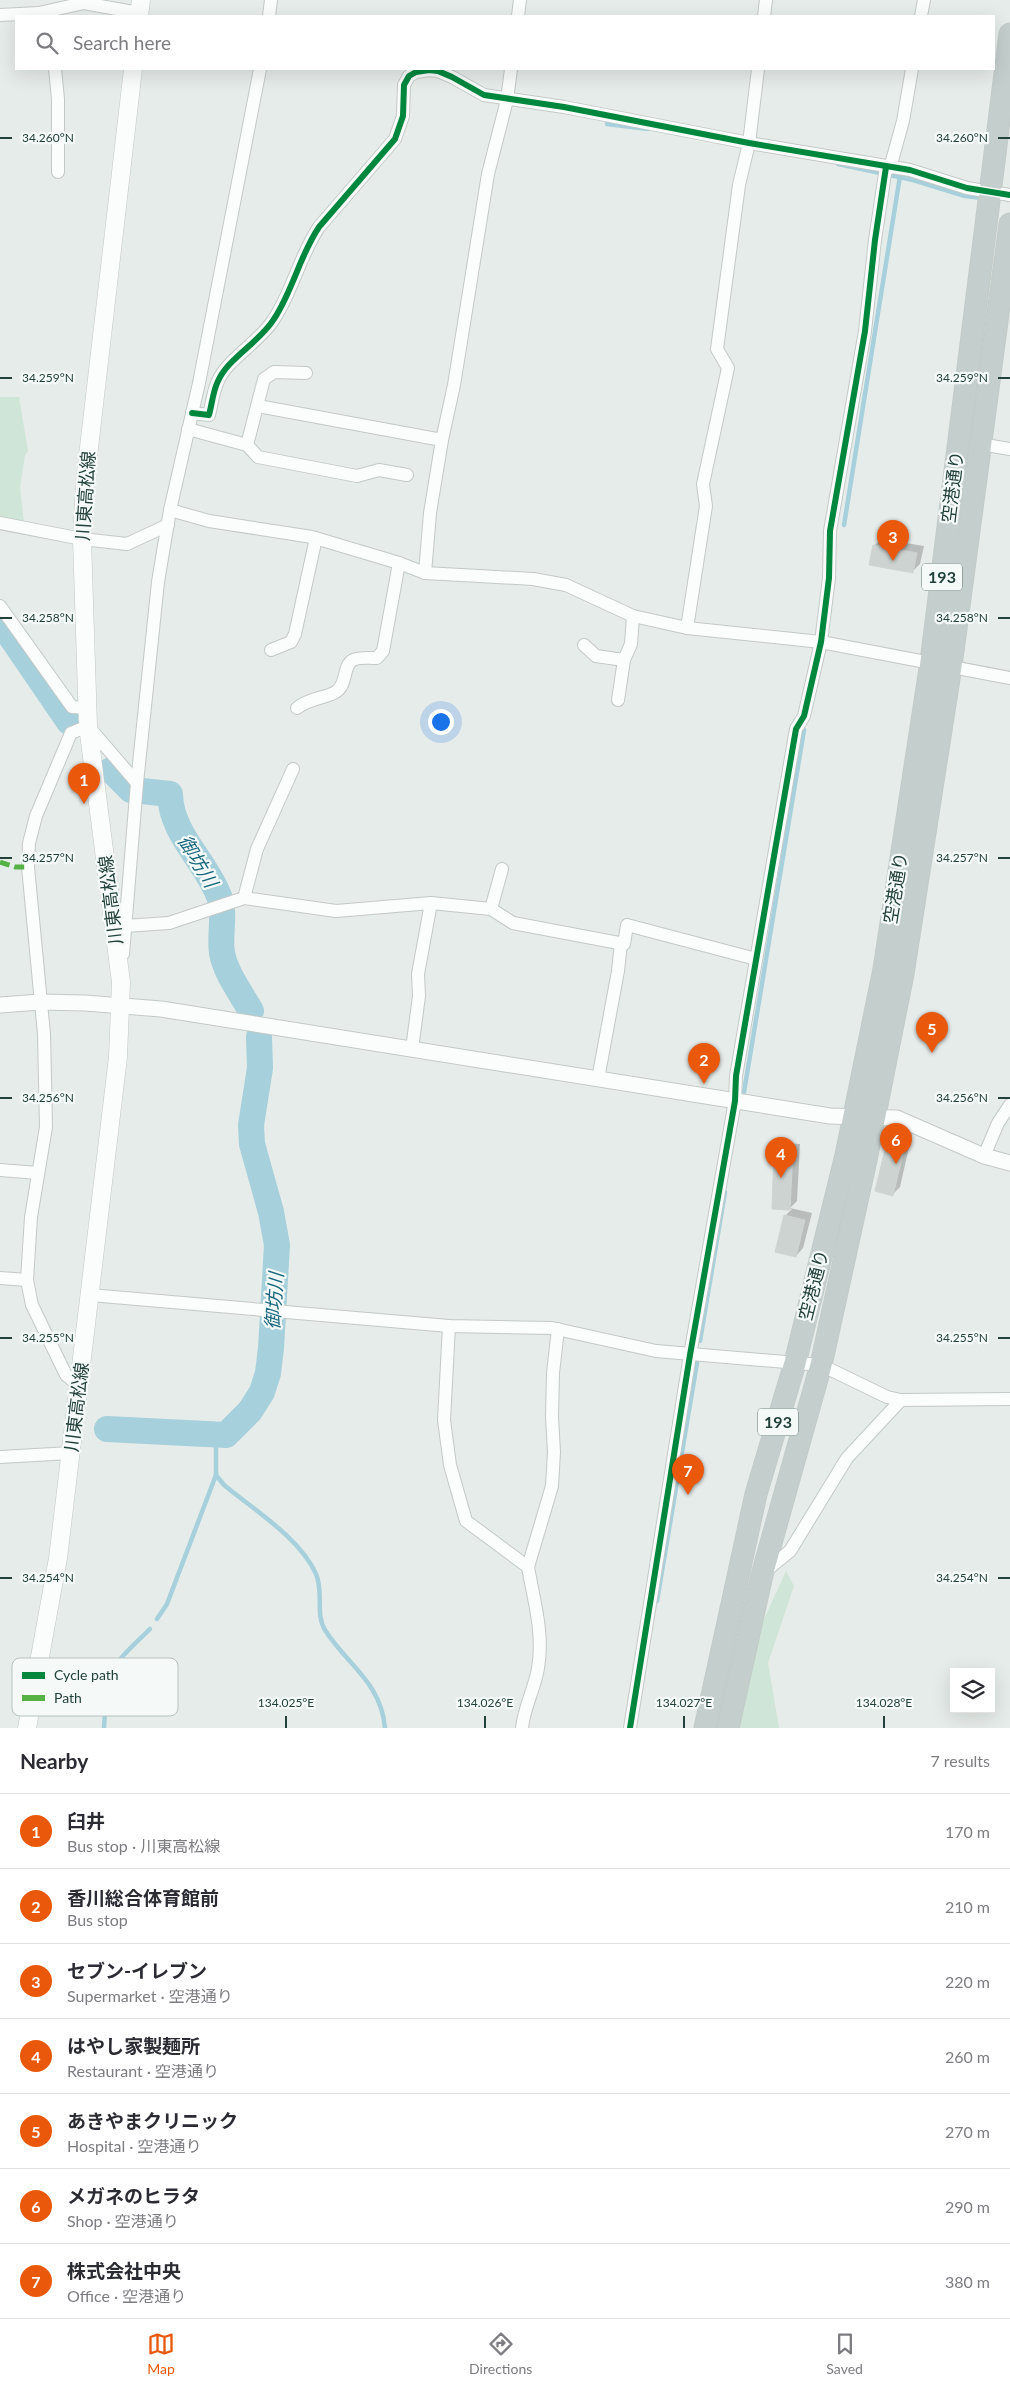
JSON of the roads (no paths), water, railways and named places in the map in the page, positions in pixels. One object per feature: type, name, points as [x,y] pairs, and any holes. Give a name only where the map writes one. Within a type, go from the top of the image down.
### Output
[{"type":"highway","name":"空港通り","points":[[705,1728],[756,1494],[795,1363],[903,974],[1000,194],[1010,34]]},
{"type":"highway","name":"空港通り","points":[[941,664],[980,444],[1010,224]]},
{"type":"highway","name":"空港通り","points":[[728,1728],[762,1575],[821,1365],[864,1117]]},
{"type":"main road","name":"川東高松線","points":[[40,1658],[58,1558],[118,1057],[120,982],[88,726],[82,539],[85,482],[133,70]]},
{"type":"street","points":[[269,15],[271,0]]},
{"type":"street","points":[[518,15],[520,0]]},
{"type":"street","points":[[764,15],[766,0]]},
{"type":"street","points":[[921,15],[924,0]]},
{"type":"street","points":[[0,15],[40,15],[84,3],[140,10]]},
{"type":"street","points":[[55,70],[58,99],[58,172]]},
{"type":"street","points":[[120,982],[137,783],[158,582],[170,510],[192,413],[260,70]]},
{"type":"street","points":[[425,573],[430,513],[442,440],[454,384],[488,174],[507,100],[511,70]]},
{"type":"street","points":[[686,628],[706,506],[704,484],[728,368],[717,349],[739,185],[749,143],[758,70]]},
{"type":"street","points":[[630,1728],[690,1355],[734,1102],[736,1076],[796,729],[804,716],[821,642],[829,578],[830,531],[865,331],[875,240],[888,167],[903,121],[912,70]]},
{"type":"street","points":[[192,413],[209,414],[218,381],[227,367],[259,338],[274,320],[291,288],[315,233],[395,139],[403,116],[404,85],[409,76],[416,72],[438,71],[484,95],[507,100],[564,107],[749,143],[910,170],[968,188],[1000,194]]},
{"type":"street","points":[[247,445],[264,379],[274,372],[306,372]]},
{"type":"street","points":[[258,406],[442,440]]},
{"type":"street","points":[[188,429],[247,445],[258,457],[357,476],[379,470],[407,475]]},
{"type":"street","points":[[980,444],[1010,449]]},
{"type":"street","points":[[170,510],[209,521],[316,538],[399,563],[425,573],[533,579],[566,585],[632,616],[686,628],[821,642],[1010,678]]},
{"type":"street","points":[[0,523],[82,539],[127,544],[168,525]]},
{"type":"street","points":[[270,650],[291,642],[296,634],[316,538]]},
{"type":"street","points":[[297,708],[305,701],[337,692],[343,684],[350,663],[354,659],[377,658],[382,651],[399,563]]},
{"type":"street","points":[[0,606],[72,707],[88,708]]},
{"type":"street","points":[[618,700],[624,660],[631,644],[632,616]]},
{"type":"street","points":[[584,645],[596,656],[624,660]]},
{"type":"street","points":[[79,1386],[66,1375],[32,1305],[27,1280],[31,1217],[46,1127],[44,1034],[28,867],[29,843],[36,816],[71,733],[88,726],[137,783]]},
{"type":"street","points":[[244,898],[257,849],[293,769]]},
{"type":"street","points":[[491,909],[502,870]]},
{"type":"street","points":[[125,926],[169,923],[244,898],[336,912],[431,903],[491,909],[513,924],[624,944],[627,925],[756,959]]},
{"type":"street","points":[[412,1049],[419,996],[418,974],[431,903]]},
{"type":"street","points":[[598,1079],[618,972],[621,943]]},
{"type":"street","points":[[0,1005],[40,1002],[85,1003],[161,1009],[734,1102],[830,1116],[897,1118],[984,1156],[1010,1164]]},
{"type":"street","points":[[984,1156],[998,1123],[1010,1105]]},
{"type":"street","points":[[0,1170],[38,1173]]},
{"type":"street","points":[[0,1278],[27,1280]]},
{"type":"street","points":[[90,1295],[449,1326],[558,1329],[656,1352],[821,1365],[887,1397],[901,1400],[1010,1399]]},
{"type":"street","points":[[449,1326],[444,1420],[450,1466],[466,1521],[528,1568]]},
{"type":"street","points":[[522,1728],[523,1715],[538,1669],[540,1636],[528,1568],[552,1486],[554,1452],[552,1417],[553,1373],[558,1329]]},
{"type":"street","points":[[762,1575],[790,1551],[847,1458],[901,1400]]},
{"type":"street","points":[[0,1457],[71,1453]]},
{"type":"waterway","points":[[607,124],[648,129]]},
{"type":"waterway","points":[[838,164],[913,180],[965,196],[983,198]]},
{"type":"waterway","points":[[844,525],[900,176]]},
{"type":"waterway","name":"御坊川","points":[[0,621],[69,722]]},
{"type":"waterway","points":[[744,1092],[804,730]]},
{"type":"waterway","name":"御坊川","points":[[111,770],[131,790]]},
{"type":"waterway","name":"御坊川","points":[[142,791],[170,794],[176,822],[206,870],[219,896],[222,910],[221,946],[224,961],[230,976],[251,1011]]},
{"type":"waterway","name":"御坊川","points":[[107,1429],[226,1435],[250,1411],[262,1392],[268,1373],[271,1348],[277,1245],[271,1212],[252,1144],[251,1125],[260,1068],[259,1037]]},
{"type":"waterway","points":[[700,1341],[725,1192]]},
{"type":"waterway","points":[[657,1601],[698,1357]]},
{"type":"waterway","points":[[219,1434],[216,1445],[216,1475],[224,1485],[288,1537],[309,1561],[318,1581],[322,1624],[334,1642],[370,1686],[377,1698],[385,1728]]},
{"type":"waterway","points":[[157,1619],[167,1604],[216,1475]]},
{"type":"waterway","points":[[121,1658],[150,1629]]},
{"type":"waterway","points":[[104,1728],[105,1716]]},
{"type":"place","name":"セブン-イレブン","points":[[893,561]]},
{"type":"place","name":"臼井","points":[[84,804]]},
{"type":"place","name":"あきやまクリニック","points":[[932,1053]]},
{"type":"place","name":"香川総合体育館前","points":[[704,1084]]},
{"type":"place","name":"メガネのヒラタ","points":[[896,1164]]},
{"type":"place","name":"はやし家製麺所","points":[[781,1178]]},
{"type":"place","name":"株式会社中央","points":[[688,1495]]}]
